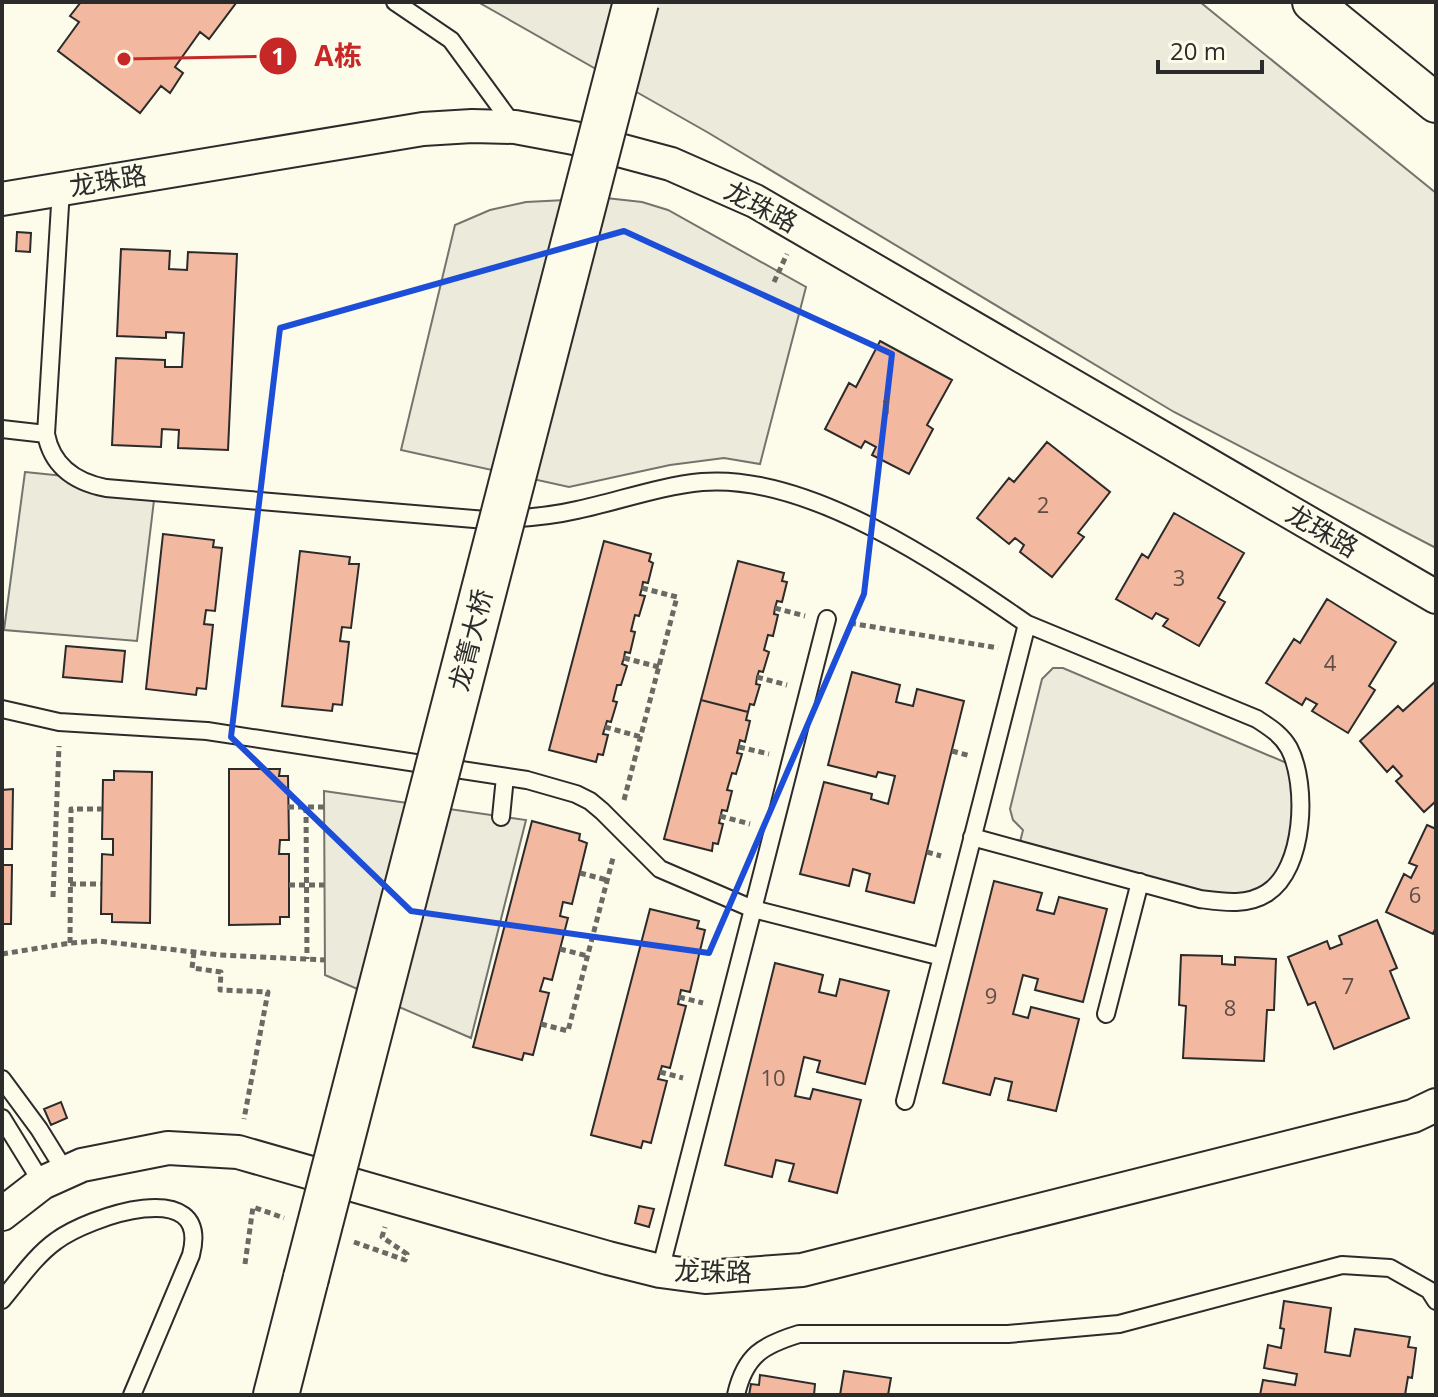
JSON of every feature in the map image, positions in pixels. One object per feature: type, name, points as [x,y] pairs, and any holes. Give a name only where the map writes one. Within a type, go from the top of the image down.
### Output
[{"type":"main road","name":"龙箐大桥","points":[[276,1395],[636,2]]},
{"type":"street","points":[[1312,2],[1436,103]]},
{"type":"street","name":"龙珠路","points":[[2,199],[423,129],[472,126],[515,127],[574,138],[671,164],[755,201],[1436,597]]},
{"type":"street","name":"龙珠路","points":[[2,1214],[54,1177],[82,1165],[168,1148],[238,1152],[660,1271],[705,1277],[802,1270],[1413,1116],[1436,1105]]},
{"type":"lane","points":[[395,2],[451,40],[515,127]]},
{"type":"lane","points":[[61,189],[46,434],[51,455],[65,471],[84,482],[106,488],[486,520],[530,518],[574,511],[693,484],[741,483],[780,491],[837,511],[894,538],[950,571],[1027,624],[1257,719],[1275,730],[1288,747],[1296,767],[1300,792],[1298,839],[1292,860],[1283,878],[1269,893],[1251,901],[1228,903],[1200,899],[972,837]]},
{"type":"lane","points":[[2,429],[46,434]]},
{"type":"lane","points":[[660,1271],[827,619]]},
{"type":"lane","points":[[905,1101],[1027,624]]},
{"type":"lane","points":[[2,709],[59,722],[207,731],[505,777],[576,794],[602,811],[660,869],[753,909],[942,957]]},
{"type":"lane","points":[[501,817],[505,777]]},
{"type":"lane","points":[[1106,1014],[1140,882]]},
{"type":"lane","points":[[2,1079],[20,1102],[54,1177]]},
{"type":"lane","points":[[20,1102],[2,1118],[54,1177]]},
{"type":"lane","points":[[2,1300],[55,1242],[84,1224],[147,1207],[168,1208],[182,1215],[191,1226],[195,1240],[191,1255],[132,1395]]},
{"type":"lane","points":[[736,1395],[749,1362],[758,1353],[768,1344],[799,1334],[1008,1334],[1119,1324],[1342,1265],[1390,1268],[1429,1290],[1436,1301]]},
{"type":"path","points":[[774,282],[777,271]]},
{"type":"path","points":[[541,1024],[568,1031],[677,597],[642,588]]},
{"type":"path","points":[[775,608],[1020,651]]},
{"type":"path","points":[[624,658],[659,667]]},
{"type":"path","points":[[757,677],[781,683]]},
{"type":"path","points":[[53,897],[59,722]]},
{"type":"path","points":[[605,727],[641,737]]},
{"type":"path","points":[[739,747],[762,753]]},
{"type":"path","points":[[288,807],[324,807]]},
{"type":"path","points":[[304,808],[307,959]]},
{"type":"path","points":[[70,940],[71,809],[102,809]]},
{"type":"path","points":[[720,816],[744,823]]},
{"type":"path","points":[[580,873],[607,880]]},
{"type":"path","points":[[70,884],[101,884]]},
{"type":"path","points":[[289,885],[324,885]]},
{"type":"path","points":[[2,954],[70,940],[325,960]]},
{"type":"path","points":[[560,949],[588,956]]},
{"type":"path","points":[[194,952],[192,968],[221,972],[220,990],[268,992],[238,1152]]},
{"type":"path","points":[[679,997],[703,1003]]},
{"type":"path","points":[[660,1072],[684,1078]]},
{"type":"path","points":[[245,1264],[253,1207],[273,1214]]},
{"type":"path","points":[[360,1245],[405,1260],[407,1254],[382,1237]]},
{"type":"highlighted area","points":[[624,231],[892,354],[864,594],[709,953],[411,911],[231,737],[280,328]]},
{"type":"shaded area","points":[[478,2],[1200,2],[1436,193],[1436,548],[1174,412],[707,132]]},
{"type":"shaded area","points":[[606,198],[642,202],[668,210],[806,287],[760,464],[724,458],[670,465],[569,487],[401,450],[455,225],[490,210],[526,202]]},
{"type":"shaded area","points":[[25,472],[74,477],[155,492],[137,641],[4,630]]},
{"type":"shaded area","points":[[1053,668],[1063,668],[1296,767],[1300,792],[1283,878],[1228,903],[1018,850],[1023,830],[1013,820],[1010,809],[1042,679]]},
{"type":"shaded area","points":[[324,791],[526,820],[471,1038],[325,975]]},
{"type":"building","points":[[81,2],[236,3],[209,39],[200,32],[175,67],[183,73],[170,93],[161,86],[140,113],[58,51],[79,22],[70,16]]},
{"type":"building","points":[[17,232],[31,233],[30,252],[16,251]]},
{"type":"building","points":[[121,249],[170,251],[169,269],[187,270],[188,252],[237,254],[228,450],[178,448],[179,430],[162,429],[161,447],[112,445],[116,358],[165,360],[165,367],[182,367],[184,333],[166,332],[166,338],[117,336]]},
{"type":"building","points":[[880,341],[952,380],[927,425],[933,429],[909,474],[872,455],[876,447],[865,441],[861,448],[825,429],[849,383],[856,387]]},
{"type":"building","points":[[1047,442],[1110,492],[1078,533],[1084,537],[1052,577],[1020,552],[1024,545],[1015,538],[1009,544],[977,518],[1009,478],[1014,482]]},
{"type":"building","points":[[1174,513],[1244,553],[1218,598],[1225,602],[1199,646],[1163,626],[1168,619],[1156,613],[1152,619],[1116,599],[1142,554],[1148,558]]},
{"type":"building","points":[[163,534],[214,540],[213,547],[222,548],[215,611],[206,610],[204,624],[213,625],[206,689],[197,688],[196,695],[146,689]]},
{"type":"building","points":[[604,541],[651,554],[649,561],[653,563],[648,583],[643,582],[640,595],[645,596],[639,616],[635,615],[630,653],[625,652],[622,664],[627,666],[621,685],[617,685],[613,701],[617,702],[611,722],[607,721],[603,734],[608,735],[603,755],[598,754],[596,762],[549,750]]},
{"type":"building","points":[[300,551],[350,557],[349,564],[359,564],[351,628],[342,627],[340,641],[349,642],[342,705],[333,704],[332,711],[282,706]]},
{"type":"building","points":[[738,561],[784,573],[782,581],[787,582],[782,602],[777,601],[774,614],[778,615],[773,636],[768,635],[764,650],[769,652],[763,672],[759,671],[757,677],[756,684],[760,685],[754,705],[750,704],[748,712],[701,700]]},
{"type":"building","points":[[1327,599],[1396,642],[1369,686],[1375,690],[1348,733],[1312,711],[1317,704],[1306,698],[1302,705],[1266,683],[1294,639],[1300,643]]},
{"type":"building","points":[[66,646],[125,651],[122,682],[63,677]]},
{"type":"building","points":[[852,672],[900,685],[896,702],[913,706],[917,689],[964,701],[914,903],[866,891],[870,874],[853,869],[849,886],[800,874],[824,782],[872,794],[871,799],[888,804],[895,776],[878,772],[876,777],[828,765]]},
{"type":"building","points":[[1436,681],[1436,801],[1424,812],[1396,781],[1402,776],[1393,766],[1387,772],[1360,741],[1398,706],[1403,711]]},
{"type":"building","points":[[701,700],[748,712],[746,720],[750,721],[745,742],[740,740],[737,753],[742,754],[736,774],[732,773],[727,790],[732,791],[727,811],[722,810],[719,823],[723,824],[718,844],[713,843],[712,851],[664,839]]},
{"type":"building","points":[[229,769],[280,769],[279,776],[288,776],[289,840],[280,840],[279,854],[289,854],[289,917],[280,917],[280,924],[229,925]]},
{"type":"building","points":[[114,771],[152,772],[150,923],[112,922],[112,914],[101,914],[102,854],[113,855],[113,839],[102,839],[103,780],[114,780]]},
{"type":"building","points":[[13,789],[12,849],[2,849],[2,790]]},
{"type":"building","points":[[532,821],[580,834],[579,840],[587,843],[572,904],[563,902],[560,916],[568,918],[552,980],[544,978],[540,991],[549,993],[533,1055],[524,1053],[522,1060],[473,1047]]},
{"type":"building","points":[[1427,825],[1436,829],[1436,927],[1433,934],[1386,912],[1404,874],[1411,878],[1417,866],[1409,863]]},
{"type":"building","points":[[2,865],[12,865],[11,924],[2,924]]},
{"type":"building","points":[[994,881],[1042,893],[1037,910],[1054,914],[1059,897],[1107,909],[1083,1002],[1035,990],[1038,979],[1023,975],[1013,1014],[1028,1018],[1031,1007],[1079,1019],[1056,1111],[1008,1100],[1012,1082],[995,1078],[990,1095],[943,1083]]},
{"type":"building","points":[[650,909],[699,921],[697,928],[705,930],[690,992],[681,990],[678,1004],[686,1006],[670,1068],[662,1066],[658,1079],[667,1081],[651,1143],[643,1141],[641,1148],[591,1135]]},
{"type":"building","points":[[1377,920],[1397,968],[1390,971],[1409,1018],[1334,1049],[1315,1002],[1308,1005],[1288,957],[1327,941],[1330,949],[1342,944],[1339,936]]},
{"type":"building","points":[[1181,955],[1222,956],[1222,964],[1235,965],[1235,957],[1276,959],[1274,1010],[1267,1010],[1264,1061],[1183,1058],[1186,1006],[1179,1005]]},
{"type":"building","points":[[775,963],[823,975],[819,992],[836,996],[840,979],[889,991],[865,1084],[817,1072],[820,1061],[804,1057],[795,1096],[810,1099],[813,1089],[861,1100],[837,1193],[789,1181],[794,1164],[776,1160],[772,1177],[725,1165]]},
{"type":"building","points":[[61,1102],[67,1118],[51,1125],[44,1109]]},
{"type":"building","points":[[639,1206],[654,1209],[649,1227],[635,1223]]},
{"type":"building","points":[[1284,1301],[1331,1308],[1325,1352],[1350,1356],[1355,1329],[1410,1337],[1408,1347],[1416,1348],[1412,1378],[1408,1377],[1405,1395],[1260,1395],[1263,1380],[1295,1385],[1297,1374],[1264,1368],[1268,1345],[1281,1348]]},
{"type":"building","points":[[844,1371],[891,1378],[888,1395],[840,1395]]},
{"type":"building","points":[[760,1375],[815,1384],[814,1395],[749,1395],[751,1384],[759,1385]]},
{"type":"place","name":"A栋","points":[[124,59]]}]
